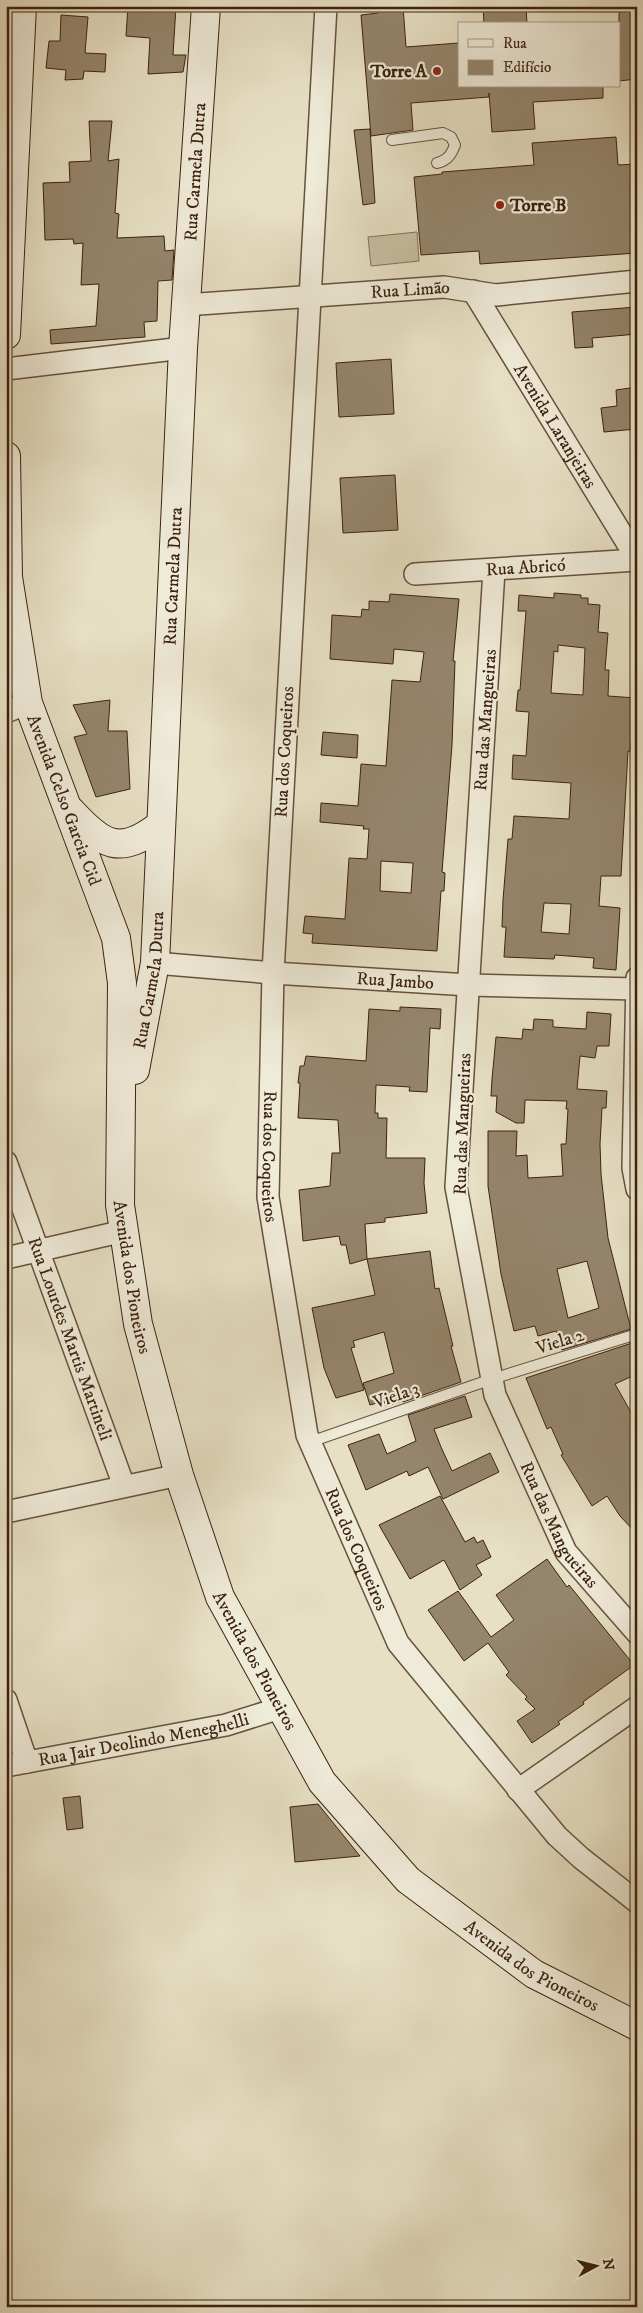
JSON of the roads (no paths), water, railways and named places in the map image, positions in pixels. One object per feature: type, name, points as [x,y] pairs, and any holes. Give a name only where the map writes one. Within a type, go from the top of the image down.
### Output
[{"type":"main road","points":[[6,335],[22,6]]},
{"type":"main road","name":"Rua Carmela Dutra","points":[[122,1143],[155,963],[185,305],[206,6]]},
{"type":"main road","name":"Avenida Celso Garcia Cid","points":[[6,456],[8,577],[17,708],[65,804],[116,938],[122,983],[122,1143]]},
{"type":"main road","points":[[65,804],[94,834],[121,844],[139,840],[160,825]]},
{"type":"main road","points":[[116,938],[132,952],[155,963]]},
{"type":"main road","name":"Avenida dos Pioneiros","points":[[122,1143],[120,1205],[138,1324],[179,1475],[220,1597],[322,1782],[408,1880],[534,1974],[637,2026]]},
{"type":"street","name":"Rua dos Coqueiros","points":[[326,6],[273,974],[268,1197],[307,1435],[398,1643],[557,1836],[581,1858],[637,1902]]},
{"type":"street","name":"Rua Limão","points":[[185,305],[444,287],[496,295],[637,281]]},
{"type":"street","name":"Avenida Laranjeiras","points":[[473,292],[637,559]]},
{"type":"street","points":[[6,369],[183,348]]},
{"type":"street","name":"Rua Abricó","points":[[415,574],[637,559]]},
{"type":"street","name":"Rua das Mangueiras","points":[[494,570],[456,1187],[495,1395],[566,1552],[637,1633]]},
{"type":"street","name":"Rua Jambo","points":[[155,963],[273,974],[469,985],[636,985]]},
{"type":"street","points":[[636,985],[633,1168],[637,1189]]},
{"type":"street","name":"Rua Lourdes Martis Martineli","points":[[6,1162],[124,1486]]},
{"type":"street","points":[[6,1258],[39,1252],[124,1231]]},
{"type":"street","points":[[6,1512],[179,1475]]},
{"type":"street","points":[[6,1700],[16,1764]]},
{"type":"street","points":[[518,1790],[637,1707]]},
{"type":"street","name":"Rua Jair Deolindo Meneghelli","points":[[16,1764],[226,1725],[280,1708]]},
{"type":"lane","points":[[392,140],[443,133],[451,137],[455,145],[452,154],[446,161],[437,162]]},
{"type":"lane","name":"Viela 2","points":[[492,1380],[637,1334]]},
{"type":"lane","name":"Viela 3","points":[[310,1442],[492,1380]]},
{"type":"place","name":"Torre A","points":[[437,71]]},
{"type":"place","name":"Torre B","points":[[500,205]]}]
